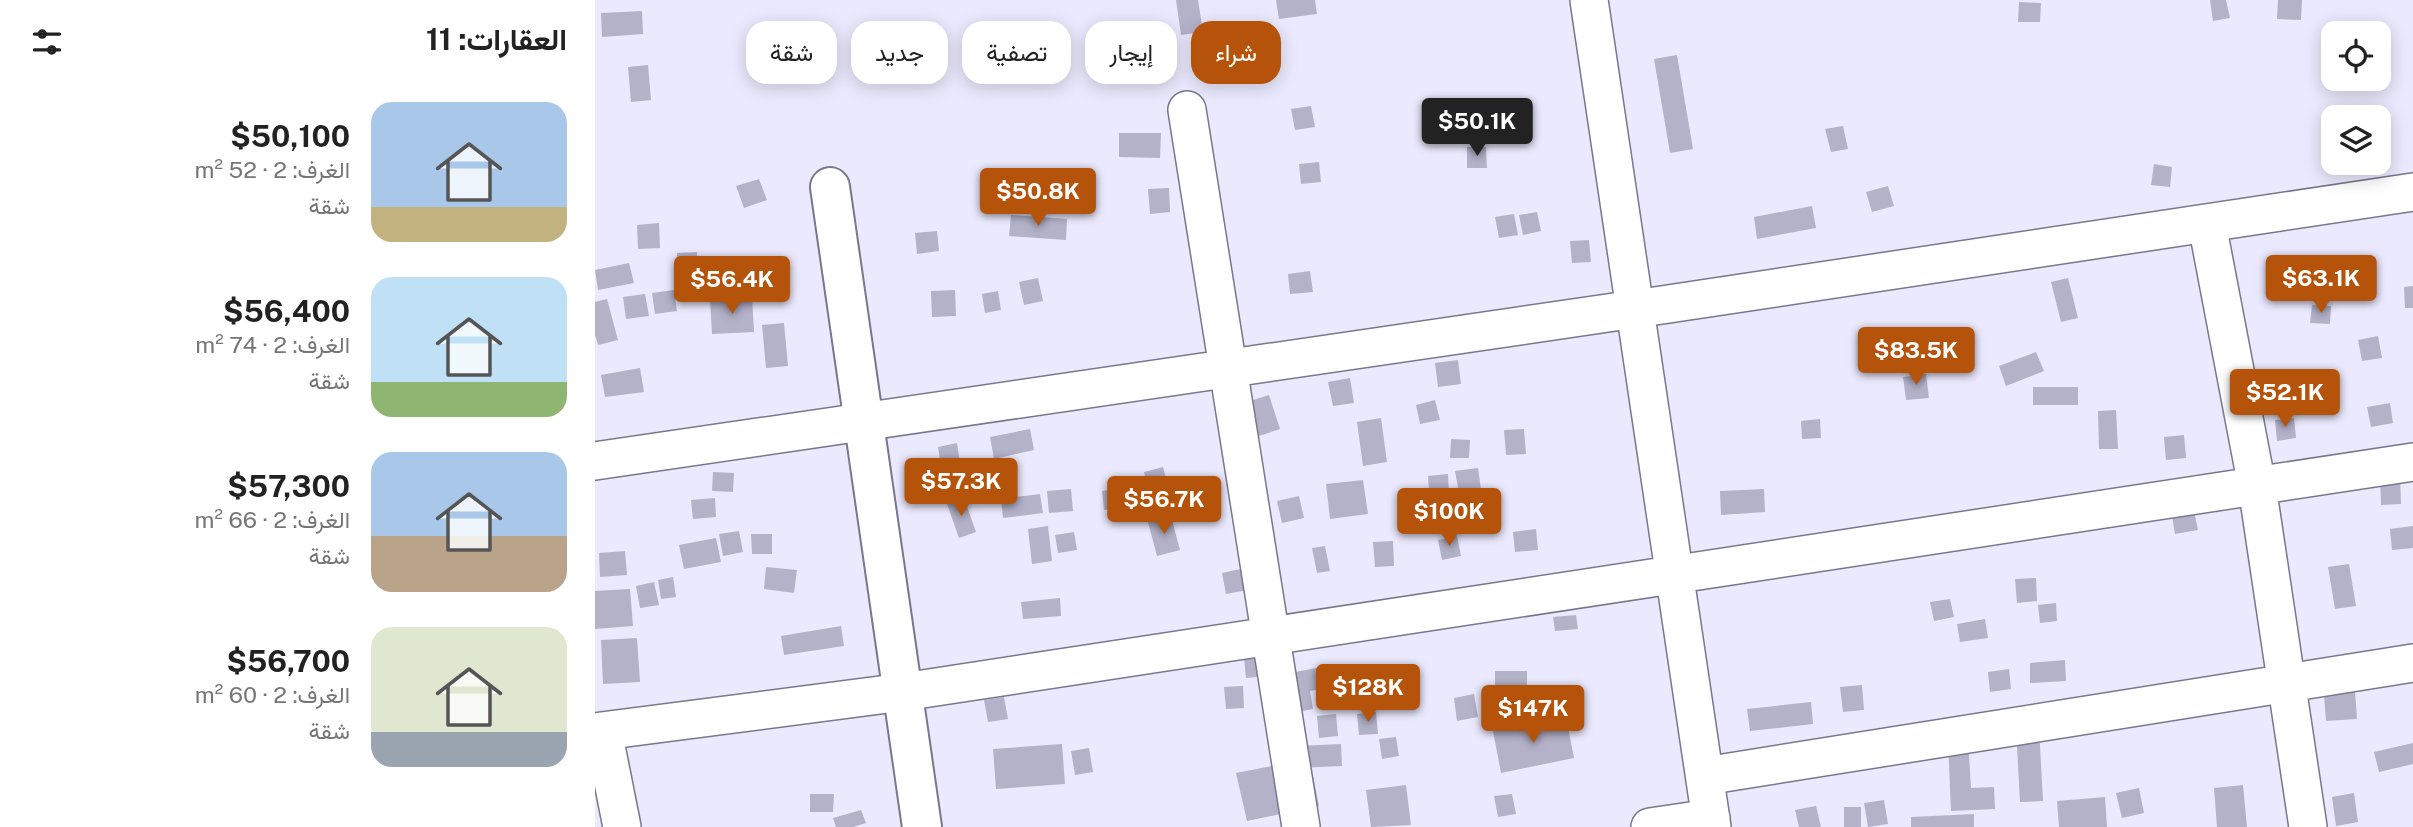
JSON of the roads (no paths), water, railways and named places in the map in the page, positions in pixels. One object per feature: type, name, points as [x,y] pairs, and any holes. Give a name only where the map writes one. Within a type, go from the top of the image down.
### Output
[{"type":"street","points":[[1590,0],[1712,822],[1650,827]]},
{"type":"street","points":[[1187,110],[1301,827]]},
{"type":"street","points":[[830,187],[922,827]]},
{"type":"street","points":[[595,461],[2413,192]]},
{"type":"street","points":[[2207,223],[2257,486],[2308,827]]},
{"type":"street","points":[[622,827],[599,732],[903,692],[2413,462]]},
{"type":"street","points":[[1705,776],[2413,663]]}]
